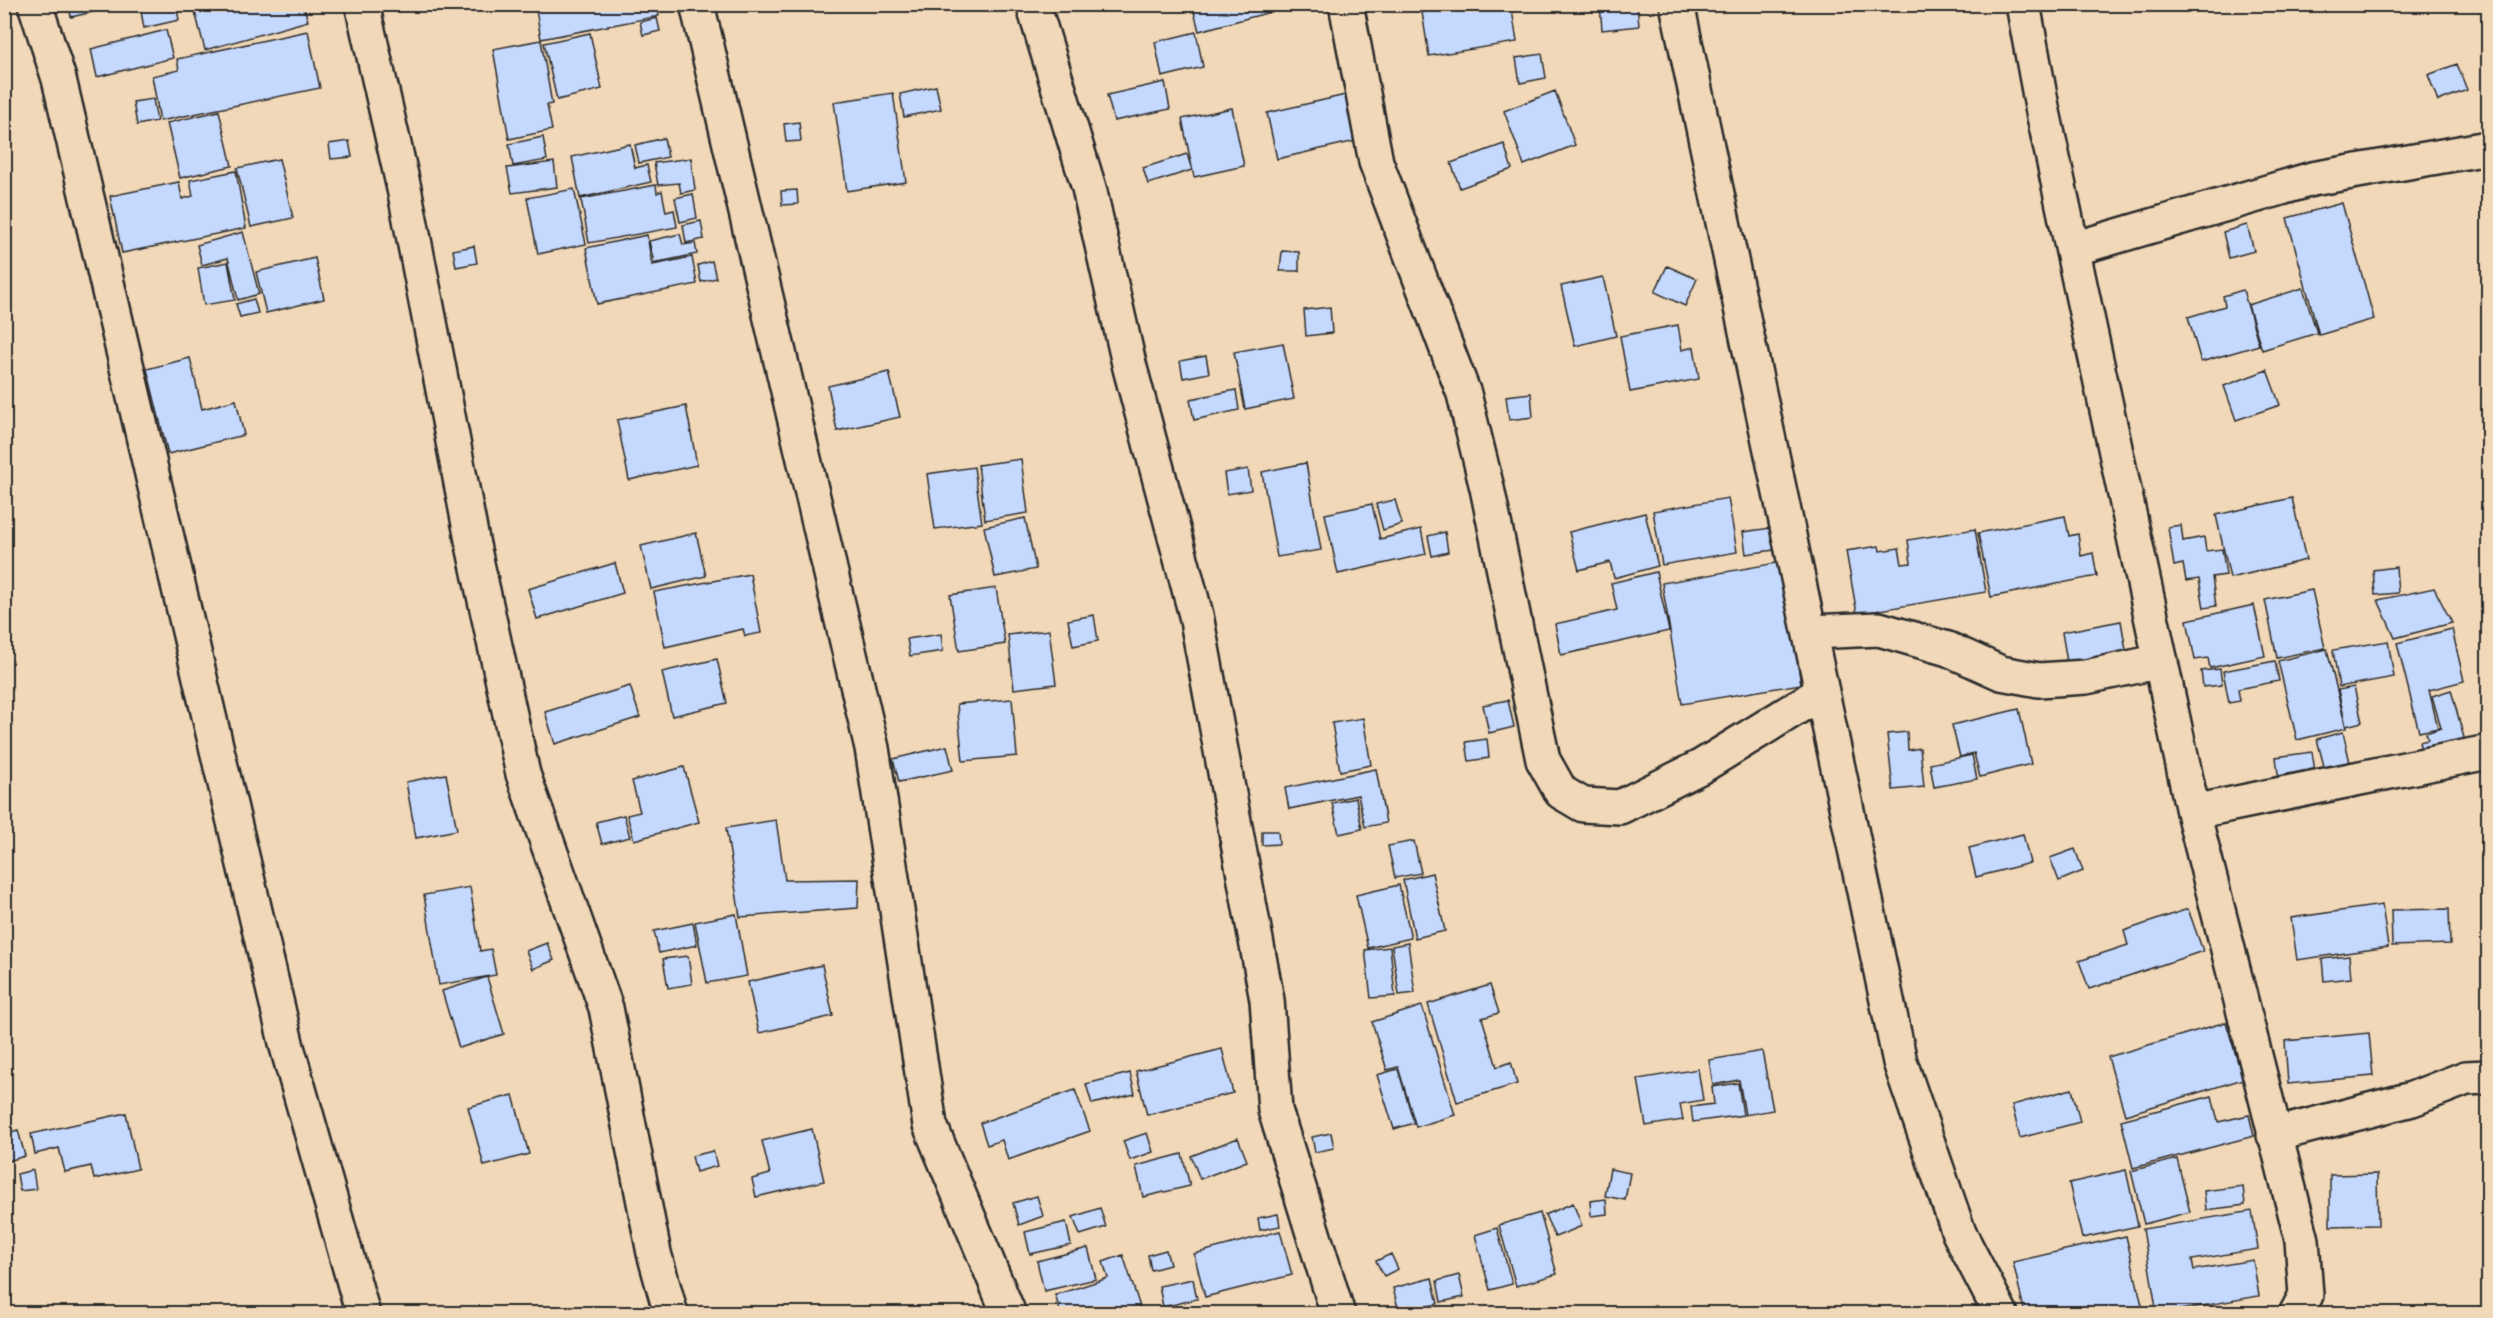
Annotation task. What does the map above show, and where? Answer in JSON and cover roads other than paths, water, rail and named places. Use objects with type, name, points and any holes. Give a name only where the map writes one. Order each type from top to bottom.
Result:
[{"type":"street","points":[[35,4],[58,79],[287,1047],[363,1314]]},
{"type":"street","points":[[362,4],[405,193],[473,545],[523,774],[606,1008],[654,1253],[671,1314]]},
{"type":"street","points":[[697,4],[872,748],[930,1125],[1009,1314]]},
{"type":"street","points":[[1033,4],[1089,188],[1130,368],[1196,615],[1268,1000],[1275,1110],[1338,1314]]},
{"type":"street","points":[[1346,4],[1376,162],[1464,394],[1487,488],[1543,760],[1561,792],[1583,805],[1620,807],[1702,766],[1822,692]]},
{"type":"street","points":[[1677,4],[1900,1062],[1959,1233],[2001,1314]]},
{"type":"street","points":[[2023,4],[2042,107],[2193,812],[2302,1240],[2306,1295],[2296,1314]]},
{"type":"street","points":[[2073,249],[2312,179],[2488,148]]},
{"type":"street","points":[[1811,632],[1879,629],[1948,649],[2001,673],[2039,681],[2086,677],[2161,661]]},
{"type":"street","points":[[2193,812],[2488,752]]},
{"type":"street","points":[[2274,1135],[2412,1099],[2466,1078],[2488,1077]]}]
